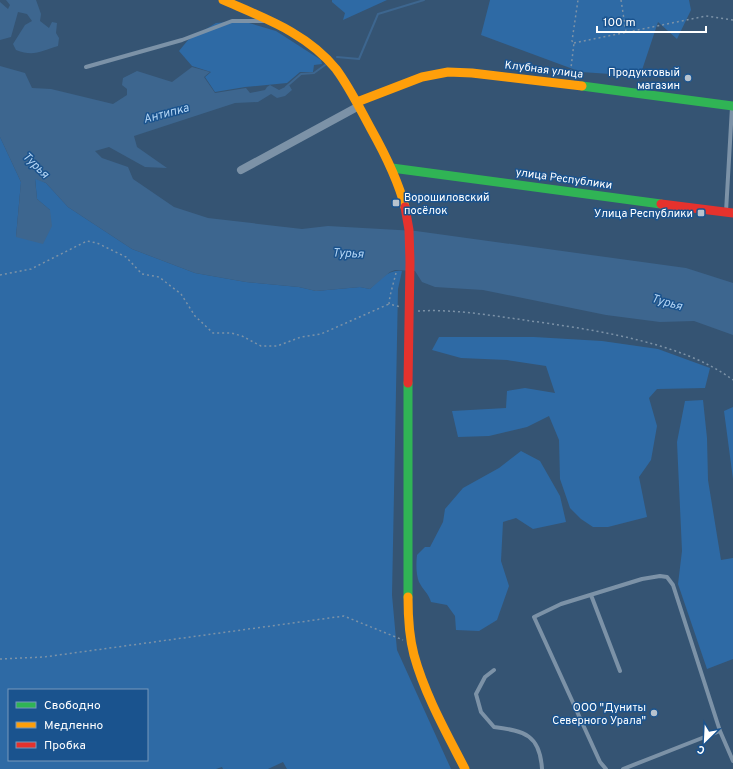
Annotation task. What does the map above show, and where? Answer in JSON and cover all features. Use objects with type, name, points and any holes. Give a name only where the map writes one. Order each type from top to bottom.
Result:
[{"type":"main road","points":[[223,0],[270,21],[302,38],[318,49],[332,66],[358,104],[392,168],[404,202],[408,229],[409,272],[408,586],[413,644],[422,677],[465,769]]},
{"type":"main road","name":"Клубная улица","points":[[358,104],[422,77],[448,72],[472,73],[569,84],[733,106]]},
{"type":"main road","name":"улица Республики","points":[[392,168],[729,212]]},
{"type":"street","points":[[241,170],[358,104]]},
{"type":"lane","points":[[86,67],[182,40],[232,21],[270,21]]},
{"type":"lane","points":[[729,212],[733,106]]},
{"type":"lane","points":[[606,769],[600,762],[534,617],[561,604],[642,579],[660,576],[667,577],[673,585],[720,731],[733,761]]},
{"type":"lane","points":[[591,595],[620,671]]},
{"type":"lane","points":[[494,670],[485,677],[476,694],[481,712],[494,727],[512,729],[530,736],[541,751],[542,769]]},
{"type":"lane","points":[[623,769],[720,731]]},
{"type":"path","points":[[569,84],[574,43],[572,41],[574,36],[578,0]]},
{"type":"path","points":[[621,0],[626,32]]},
{"type":"path","points":[[574,43],[706,16],[733,20]]},
{"type":"path","points":[[0,274],[31,270],[86,241],[97,242],[126,257],[142,274],[159,277],[181,294],[195,316],[213,333],[231,333],[242,336],[261,346],[278,346],[301,337],[321,334],[390,304],[409,311],[431,310],[497,316],[641,340],[676,351],[722,372],[733,380]]},
{"type":"path","points":[[390,304],[390,296],[396,273]]},
{"type":"path","points":[[0,660],[44,657],[344,616],[413,644]]},
{"type":"shaded area","points":[[332,0],[387,0],[343,20],[345,13],[332,2]]},
{"type":"shaded area","points":[[490,0],[689,0],[691,10],[677,39],[658,22],[640,76],[581,72],[481,35]]},
{"type":"shaded area","points":[[242,21],[276,31],[321,60],[322,64],[314,65],[313,72],[300,72],[287,83],[245,87],[215,92],[205,77],[211,72],[192,66],[179,51],[188,40],[216,23]]},
{"type":"shaded area","points":[[0,137],[21,182],[16,237],[50,210],[37,199],[35,178],[46,183],[68,207],[132,249],[195,273],[246,282],[299,287],[316,291],[360,287],[370,289],[380,279],[388,274],[402,271],[398,289],[392,595],[397,650],[451,769],[287,769],[283,762],[268,769],[223,769],[222,767],[216,769],[0,769]]},
{"type":"shaded area","points":[[439,337],[534,337],[602,341],[658,349],[710,368],[705,388],[657,389],[649,398],[657,426],[651,460],[639,477],[647,517],[608,527],[593,527],[581,519],[570,508],[560,479],[559,440],[549,416],[527,427],[489,436],[458,437],[452,411],[506,408],[507,391],[525,388],[555,393],[546,366],[507,360],[461,358],[432,350]]},
{"type":"shaded area","points":[[703,400],[707,438],[708,480],[721,560],[733,558],[733,659],[707,669],[678,584],[682,551],[677,442],[685,401]]},
{"type":"shaded area","points":[[733,407],[733,479],[724,411]]},
{"type":"shaded area","points":[[521,451],[540,461],[560,496],[566,522],[533,529],[516,518],[503,522],[501,561],[509,586],[497,620],[479,631],[456,630],[455,616],[447,605],[431,602],[419,582],[416,569],[417,555],[425,547],[430,547],[443,522],[445,509],[463,488],[499,468]]},
{"type":"water","points":[[6,0],[36,0],[41,14],[40,21],[49,28],[52,22],[57,23],[56,33],[59,38],[58,46],[33,53],[16,50],[13,44],[25,25],[32,21],[27,14],[18,12],[11,37],[0,40],[0,2],[8,9],[10,5]]},
{"type":"water","name":"Турья","points":[[0,66],[25,73],[32,88],[51,89],[113,104],[127,95],[127,89],[122,85],[123,78],[137,71],[172,82],[192,67],[210,72],[204,77],[215,93],[246,88],[250,93],[265,90],[270,85],[279,90],[289,85],[292,90],[285,96],[277,98],[271,94],[258,102],[235,103],[134,136],[137,147],[167,168],[145,167],[109,147],[95,151],[102,158],[128,167],[133,179],[174,207],[208,218],[302,229],[328,226],[416,231],[686,268],[733,283],[733,335],[694,321],[660,322],[606,315],[483,290],[435,287],[422,282],[415,271],[395,270],[390,272],[370,289],[360,287],[316,291],[299,287],[246,282],[195,273],[132,249],[68,207],[46,183],[35,179],[37,199],[50,210],[52,226],[43,244],[16,237],[21,182],[0,137]]},
{"type":"waterway","name":"Антипка","points":[[337,57],[359,59],[378,14],[424,0]]},
{"type":"waterway","name":"Антипка","points":[[286,87],[301,74],[314,73],[325,65]]},
{"type":"traffic: fast","points":[[582,86],[733,106]]},
{"type":"traffic: fast","points":[[392,168],[661,204]]},
{"type":"traffic: fast","points":[[408,383],[408,597]]},
{"type":"traffic: slow","points":[[223,0],[269,20],[298,36],[324,56],[336,69],[355,99],[386,158],[399,187],[405,207]]},
{"type":"traffic: slow","points":[[357,102],[422,77],[448,72],[472,73],[582,86]]},
{"type":"traffic: slow","points":[[408,597],[411,641],[414,655],[436,713],[465,769]]},
{"type":"traffic: jam","points":[[661,204],[733,213]]},
{"type":"traffic: jam","points":[[405,207],[409,230],[410,262],[408,383]]},
{"type":"place","name":"Продуктовый магазин","points":[[688,78]]},
{"type":"place","name":"Ворошиловский посёлок","points":[[396,203]]},
{"type":"place","name":"Улица Республики","points":[[701,213]]},
{"type":"place","name":"ООО \"Дуниты Северного Урала\"","points":[[654,713]]}]
